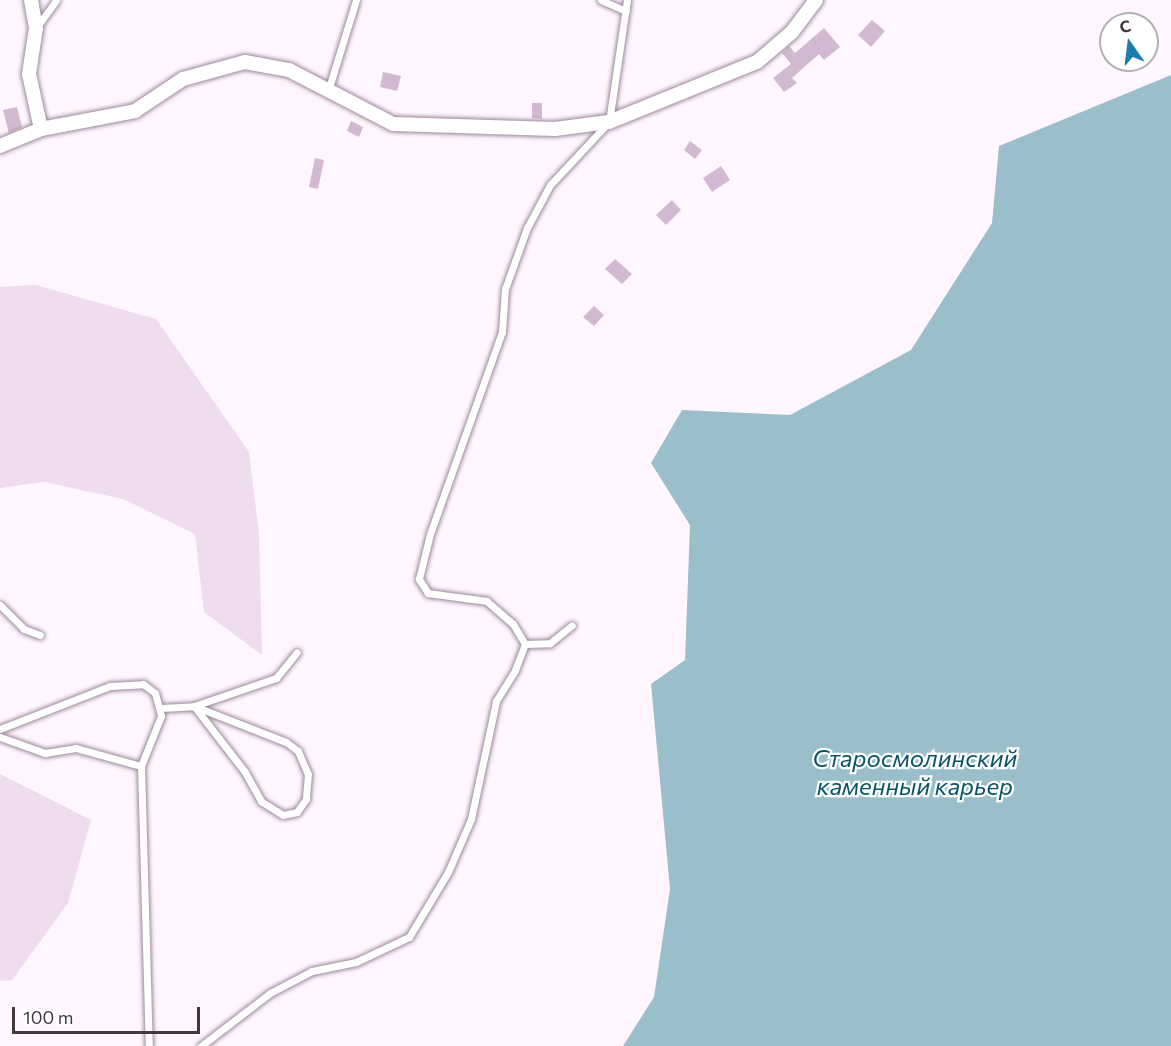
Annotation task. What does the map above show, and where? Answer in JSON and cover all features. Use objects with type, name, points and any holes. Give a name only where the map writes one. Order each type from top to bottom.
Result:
[{"type":"street","points":[[31,0],[36,28],[29,74],[41,129]]},
{"type":"street","points":[[0,146],[41,129],[135,111],[183,79],[245,62],[289,70],[393,124],[555,129],[609,122],[757,62],[792,32],[816,0]]},
{"type":"lane","points":[[36,28],[56,0]]},
{"type":"lane","points":[[328,91],[356,0]]},
{"type":"lane","points":[[601,0],[626,11]]},
{"type":"lane","points":[[525,644],[513,624],[487,601],[428,592],[419,579],[430,534],[502,332],[505,289],[526,228],[550,185],[609,122],[627,0]]},
{"type":"lane","points":[[0,605],[24,629],[40,635]]},
{"type":"lane","points":[[525,644],[550,643],[572,626]]},
{"type":"lane","points":[[201,1046],[270,993],[312,971],[356,962],[395,947],[420,924],[471,819],[496,701],[515,670],[525,644]]},
{"type":"lane","points":[[161,708],[194,706],[276,678],[297,652]]},
{"type":"lane","points":[[0,729],[94,690],[127,683],[150,687],[161,708],[141,766],[149,1046]]},
{"type":"lane","points":[[194,706],[266,733],[298,751],[308,774],[306,799],[297,812],[283,815],[261,801],[245,772],[194,706]]},
{"type":"lane","points":[[0,737],[45,753],[76,748],[141,766]]},
{"type":"shaded area","points":[[36,285],[156,319],[249,452],[259,534],[262,655],[204,612],[195,534],[123,499],[44,482],[0,488],[0,287]]},
{"type":"shaded area","points":[[0,774],[91,820],[68,903],[12,980],[0,981]]},
{"type":"water","name":"Старосмолинский каменный карьер","points":[[1171,75],[1171,1046],[623,1046],[654,997],[670,889],[651,684],[685,660],[690,525],[651,463],[682,410],[790,415],[911,350],[992,223],[999,146]]},
{"type":"building","points":[[872,20],[885,31],[871,47],[858,35]]},
{"type":"building","points":[[824,28],[840,47],[824,60],[819,54],[792,78],[797,83],[784,92],[773,78],[791,64],[782,53],[789,46],[795,53]]},
{"type":"building","points":[[383,72],[401,76],[397,91],[380,87]]},
{"type":"building","points":[[532,103],[542,103],[542,119],[532,118]]},
{"type":"building","points":[[17,107],[22,127],[9,133],[3,110]]},
{"type":"building","points":[[351,121],[363,127],[359,137],[347,131]]},
{"type":"building","points":[[690,141],[702,150],[695,159],[684,150]]},
{"type":"building","points":[[315,158],[324,160],[318,189],[309,187]]},
{"type":"building","points":[[721,166],[730,180],[712,192],[703,178]]},
{"type":"building","points":[[672,200],[681,210],[666,225],[656,215]]},
{"type":"building","points":[[615,259],[632,274],[622,284],[605,269]]},
{"type":"building","points":[[594,306],[604,315],[594,326],[583,317]]}]
